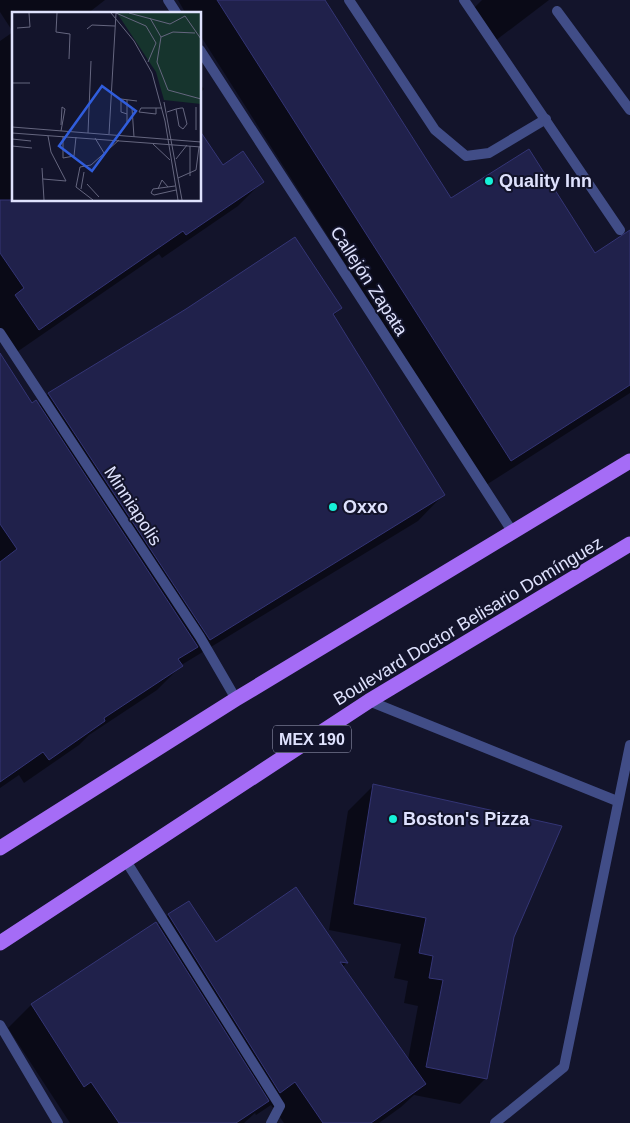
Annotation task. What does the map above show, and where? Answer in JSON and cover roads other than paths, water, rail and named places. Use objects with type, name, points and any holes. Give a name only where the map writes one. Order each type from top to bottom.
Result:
[{"type":"main road","points":[[0,848],[236,699],[630,461]]},
{"type":"main road","name":"Boulevard Doctor Belisario Domínguez","points":[[0,943],[369,701],[630,544]]},
{"type":"street","points":[[168,0],[176,12]]},
{"type":"street","points":[[349,0],[435,130],[466,156],[489,153],[546,119]]},
{"type":"street","points":[[464,0],[620,230]]},
{"type":"street","points":[[557,11],[630,110]]},
{"type":"street","name":"Callejón Zapata","points":[[201,52],[512,531]]},
{"type":"street","name":"Minniapolis","points":[[0,334],[200,637],[236,699]]},
{"type":"street","points":[[369,701],[617,801]]},
{"type":"street","points":[[495,1123],[564,1067],[630,745]]},
{"type":"street","points":[[126,861],[280,1106],[272,1123]]},
{"type":"street","points":[[0,1024],[58,1123]]},
{"type":"place","name":"Quality Inn","points":[[489,181]]},
{"type":"place","name":"Oxxo","points":[[333,507]]},
{"type":"place","name":"Boston's Pizza","points":[[393,819]]}]
